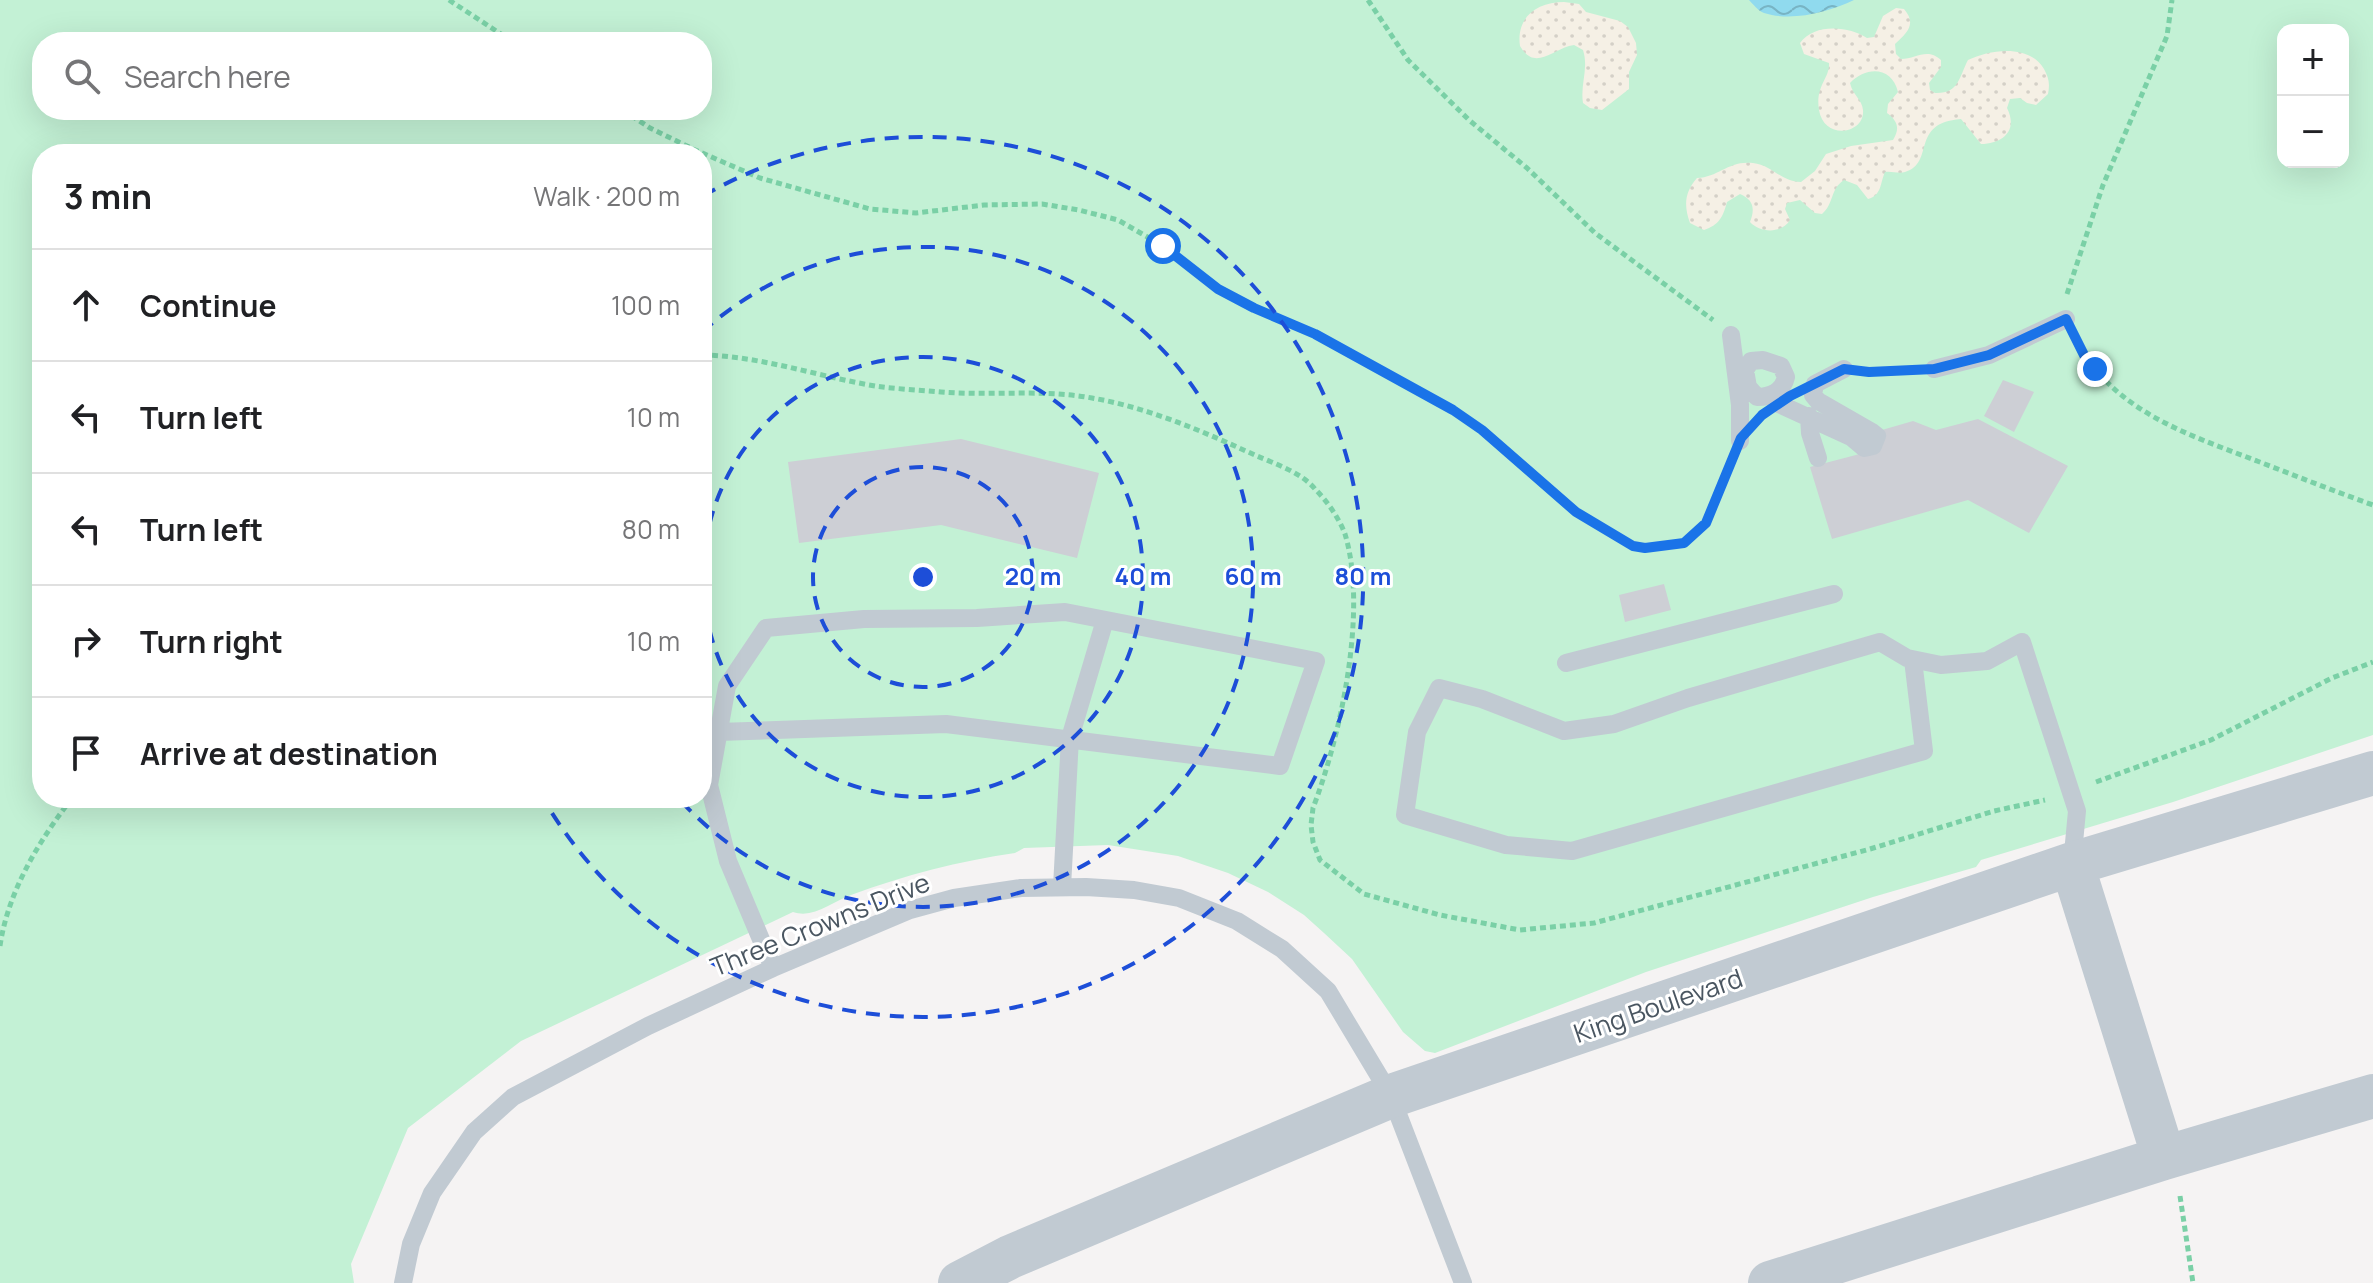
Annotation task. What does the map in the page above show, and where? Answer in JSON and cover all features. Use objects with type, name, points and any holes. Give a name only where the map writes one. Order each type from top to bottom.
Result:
[{"type":"street","name":"King Boulevard","points":[[960,1283],[1010,1257],[1391,1096],[2072,864],[2373,773]]},
{"type":"street","points":[[2072,864],[2164,1158]]},
{"type":"street","points":[[1770,1283],[2164,1158],[2373,1096]]},
{"type":"lane","points":[[1934,369],[1989,355],[2066,319]]},
{"type":"lane","points":[[1731,335],[1740,405],[1740,441]]},
{"type":"lane","points":[[1779,404],[1851,437],[1864,448],[1873,446],[1877,436],[1813,395],[1815,384],[1844,369]]},
{"type":"lane","points":[[1809,416],[1810,433],[1818,458]]},
{"type":"lane","points":[[1566,663],[1834,594]]},
{"type":"lane","points":[[712,767],[718,732],[727,686],[766,628],[864,619],[977,618],[1065,612],[1316,661],[1280,766],[946,724],[718,732]]},
{"type":"lane","points":[[1062,887],[1070,738],[1105,620]]},
{"type":"lane","points":[[1913,660],[1924,751],[1572,851],[1506,845],[1405,815],[1417,732],[1439,688],[1482,699],[1564,731],[1614,724],[1688,698],[1880,642],[1913,660],[1941,665],[1987,661],[2022,642],[2077,811],[2072,864]]},
{"type":"lane","points":[[712,797],[728,861],[773,968]]},
{"type":"lane","name":"Three Crowns Drive","points":[[403,1283],[411,1244],[432,1193],[474,1132],[513,1097],[595,1052],[773,968],[910,910],[954,898],[1021,888],[1062,887],[1134,890],[1179,898],[1237,921],[1282,949],[1328,991],[1391,1096],[1463,1283]]},
{"type":"path","points":[[449,0],[498,32]]},
{"type":"path","points":[[1368,0],[1408,60],[1469,120],[1527,168],[1595,233],[1645,267],[1731,335]]},
{"type":"path","points":[[2172,0],[2167,36],[2103,185],[2063,307],[2066,319],[2085,357],[2095,369],[2124,396],[2161,423],[2373,505]]},
{"type":"path","points":[[638,120],[683,144]]},
{"type":"path","points":[[712,157],[760,178],[859,206],[916,213],[984,205],[1042,204],[1118,220],[1163,246],[1218,289],[1315,334],[1461,415],[1567,506],[1633,546],[1671,546],[1684,543],[1696,534],[1706,523],[1740,441]]},
{"type":"path","points":[[1844,369],[1869,372],[1934,369]]},
{"type":"path","points":[[0,946],[11,903],[24,873],[65,808]]},
{"type":"path","points":[[2164,1158],[2181,1199],[2193,1283]]},
{"type":"green space","points":[[0,0],[2373,0],[2373,735],[2173,802],[1981,860],[1976,867],[1873,897],[1646,972],[1435,1053],[1425,1051],[1403,1032],[1352,959],[1304,915],[1268,892],[1228,873],[1178,856],[1108,845],[1024,848],[1015,853],[953,865],[892,881],[815,912],[793,912],[521,1041],[408,1128],[351,1264],[354,1283],[0,1283]]},
{"type":"sand","points":[[1564,2],[1579,4],[1586,12],[1620,21],[1628,27],[1636,43],[1637,55],[1629,72],[1629,89],[1602,110],[1583,103],[1583,50],[1574,45],[1537,58],[1525,53],[1520,46],[1521,27],[1530,13],[1545,5]]},
{"type":"sand","points":[[1896,8],[1904,9],[1910,24],[1895,44],[1896,54],[1901,59],[1931,54],[1941,60],[1941,67],[1929,83],[1930,90],[1935,93],[1943,93],[1954,87],[1968,60],[1987,53],[2009,51],[2019,52],[2037,61],[2048,78],[2048,94],[2036,105],[2020,98],[2010,99],[2007,108],[2010,129],[2002,138],[1989,143],[1981,144],[1961,119],[1945,122],[1929,135],[1920,160],[1914,167],[1903,173],[1885,172],[1878,192],[1868,199],[1857,185],[1844,180],[1822,214],[1815,213],[1800,200],[1787,203],[1785,209],[1790,220],[1782,228],[1771,230],[1759,228],[1750,222],[1752,205],[1740,194],[1727,202],[1722,216],[1713,226],[1704,230],[1690,223],[1686,200],[1697,178],[1737,164],[1753,163],[1801,182],[1815,171],[1826,154],[1851,146],[1893,140],[1897,125],[1887,113],[1888,104],[1898,92],[1890,77],[1878,71],[1856,77],[1850,83],[1862,106],[1862,118],[1851,129],[1836,130],[1822,120],[1818,102],[1829,63],[1804,54],[1800,43],[1814,32],[1832,28],[1867,38],[1874,37],[1883,16]]},
{"type":"water","points":[[1749,0],[1854,0],[1822,12],[1775,16],[1762,12]]},
{"type":"building","points":[[2003,380],[2034,392],[2014,432],[1984,416]]},
{"type":"building","points":[[1978,419],[2068,466],[2029,533],[1968,500],[1832,539],[1810,467],[1875,450],[1882,430],[1913,421],[1936,430]]},
{"type":"building","points":[[961,439],[1099,473],[1077,558],[941,525],[799,543],[788,462]]},
{"type":"building","points":[[1664,584],[1671,610],[1625,622],[1619,595]]},
{"type":"route","points":[[1163,246],[1218,289],[1315,334],[1453,410],[1482,430],[1576,512],[1621,540],[1645,548],[1684,543],[1696,534],[1706,523],[1724,475],[1747,429],[1790,396],[1844,369],[1869,372],[1934,369],[1989,355],[2066,319],[2085,357],[2095,369]]}]
